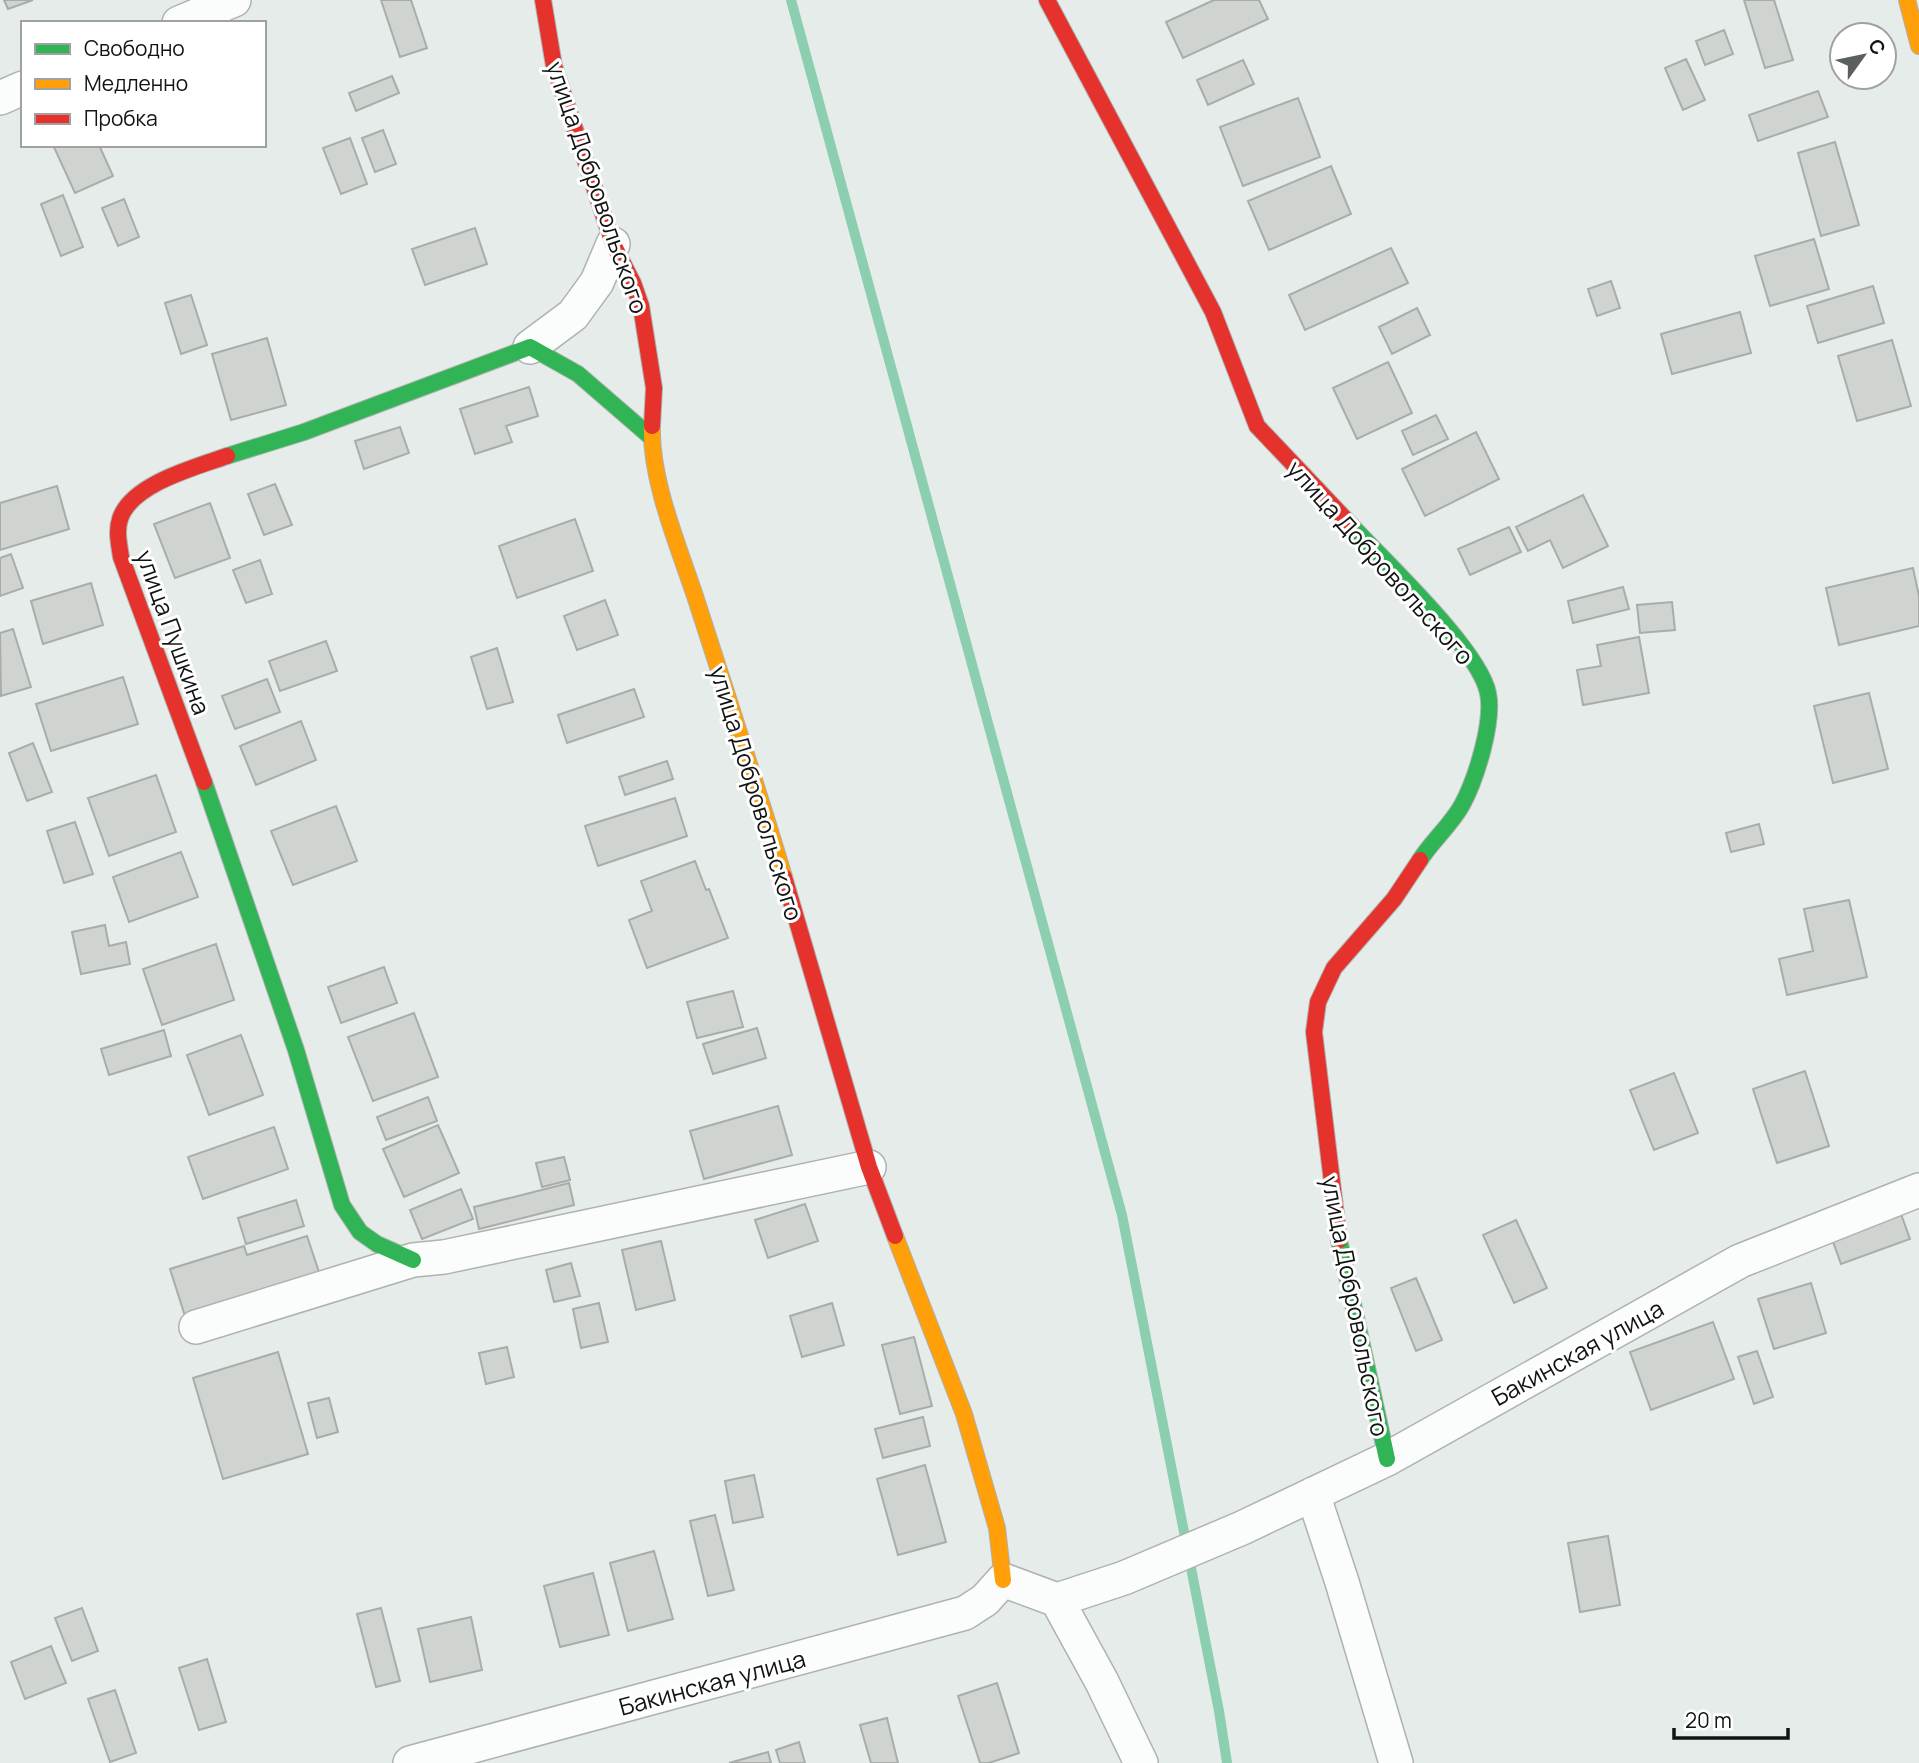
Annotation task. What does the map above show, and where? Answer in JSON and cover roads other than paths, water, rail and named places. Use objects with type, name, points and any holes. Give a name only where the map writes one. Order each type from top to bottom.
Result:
[{"type":"street","points":[[184,21],[234,0]]},
{"type":"street","name":"улица Добровольского","points":[[543,0],[554,66],[612,244],[633,283],[645,325],[654,388],[652,438],[663,498],[763,805],[869,1167],[964,1414],[997,1528],[1003,1580]]},
{"type":"street","name":"улица Добровольского","points":[[1047,0],[1213,312],[1257,426],[1456,637],[1480,672],[1488,692],[1489,712],[1479,764],[1461,807],[1425,852],[1394,899],[1334,968],[1318,1002],[1314,1032],[1336,1228],[1387,1459]]},
{"type":"street","points":[[1907,0],[1919,46]]},
{"type":"street","points":[[0,98],[21,89]]},
{"type":"street","points":[[612,244],[597,282],[573,315],[530,347],[578,374],[652,438]]},
{"type":"street","name":"улица Пушкина","points":[[413,1260],[377,1244],[360,1232],[342,1206],[296,1050],[187,733],[121,556],[117,526],[128,503],[149,488],[180,473],[303,432],[530,347]]},
{"type":"street","points":[[196,1327],[413,1260],[444,1257],[869,1167]]},
{"type":"street","name":"Бакинская улица","points":[[1057,1600],[1124,1578],[1242,1528],[1387,1459],[1740,1261],[1919,1189]]},
{"type":"street","points":[[1313,1494],[1396,1763]]},
{"type":"street","points":[[1003,1580],[1057,1600],[1102,1682],[1141,1763]]},
{"type":"street","name":"Бакинская улица","points":[[410,1763],[965,1613],[985,1600],[1003,1580]]},
{"type":"waterway","points":[[791,0],[1122,1215],[1227,1763]]}]
